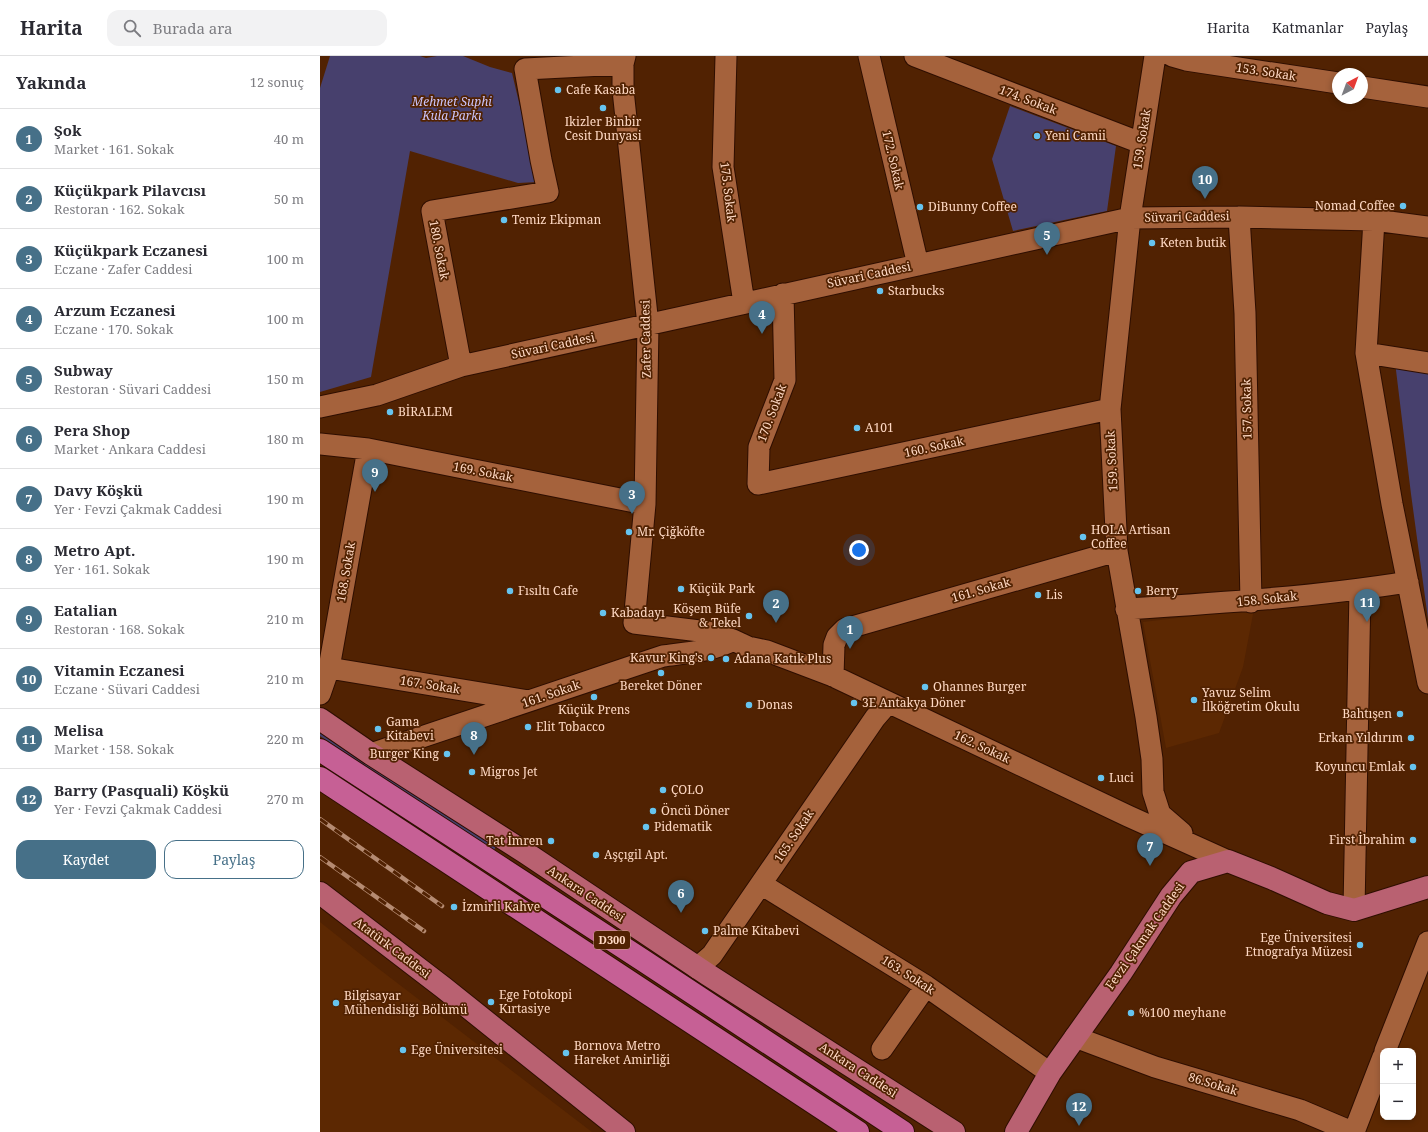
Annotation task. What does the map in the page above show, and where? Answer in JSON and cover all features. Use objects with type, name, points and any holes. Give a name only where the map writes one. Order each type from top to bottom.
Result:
[{"type":"highway","name":"Ankara Caddesi","points":[[320,750],[903,1132]]},
{"type":"highway","name":"D300","points":[[320,778],[858,1132]]},
{"type":"main road","name":"Ankara Caddesi","points":[[320,719],[371,754],[526,853],[697,968],[954,1132]]},
{"type":"main road","points":[[1228,861],[1327,903],[1354,910],[1428,887]]},
{"type":"main road","name":"Fevzi Çakmak Caddesi","points":[[1016,1132],[1050,1073],[1121,973],[1171,896],[1191,872],[1228,861]]},
{"type":"main road","name":"Atatürk Caddesi","points":[[320,893],[444,988],[624,1132]]},
{"type":"street","name":"175. Sokak","points":[[726,56],[723,167],[744,303]]},
{"type":"street","name":"172. Sokak","points":[[869,56],[918,265]]},
{"type":"street","name":"174. Sokak","points":[[915,56],[1141,143]]},
{"type":"street","name":"159. Sokak","points":[[1155,56],[1130,218],[1110,409],[1117,551],[1152,758],[1153,792],[1160,814],[1199,848]]},
{"type":"street","name":"153. Sokak","points":[[1172,56],[1186,60],[1332,82]]},
{"type":"street","name":"180. Sokak","points":[[461,366],[432,211],[548,192],[525,69],[624,60]]},
{"type":"street","name":"Zafer Caddesi","points":[[624,60],[623,90],[648,325],[645,504],[634,623]]},
{"type":"street","points":[[1368,88],[1428,97]]},
{"type":"street","name":"Süvari Caddesi","points":[[320,407],[377,395],[461,366],[1130,218],[1239,217],[1374,220],[1428,227]]},
{"type":"street","name":"157. Sokak","points":[[1239,217],[1245,313],[1251,602]]},
{"type":"street","points":[[1374,220],[1366,353],[1428,683]]},
{"type":"street","name":"170. Sokak","points":[[758,484],[759,447],[785,380],[783,294]]},
{"type":"street","points":[[1366,353],[1428,363]]},
{"type":"street","name":"160. Sokak","points":[[758,484],[1110,409]]},
{"type":"street","name":"169. Sokak","points":[[320,444],[368,449],[645,504]]},
{"type":"street","name":"168. Sokak","points":[[320,694],[329,668],[368,449]]},
{"type":"street","name":"161. Sokak","points":[[833,676],[834,645],[837,637],[845,629],[1117,551]]},
{"type":"street","name":"158. Sokak","points":[[1126,609],[1251,602],[1360,590],[1408,582]]},
{"type":"street","points":[[1354,910],[1360,590]]},
{"type":"street","name":"162. Sokak","points":[[634,623],[708,632],[733,640],[748,647],[767,651],[833,676],[1228,861]]},
{"type":"street","name":"161. Sokak","points":[[371,754],[663,656],[702,650],[726,644],[733,640]]},
{"type":"street","name":"167. Sokak","points":[[329,668],[531,701]]},
{"type":"street","name":"165. Sokak","points":[[697,968],[712,955],[875,718],[888,703]]},
{"type":"street","name":"163. Sokak","points":[[762,884],[926,986],[1050,1073]]},
{"type":"street","points":[[1386,1048],[1428,942]]},
{"type":"street","points":[[882,1048],[926,986]]},
{"type":"street","name":"86.Sokak","points":[[1075,1037],[1155,1067],[1300,1110],[1353,1132],[1380,1064]]},
{"type":"shaded area","name":"Yavuz Selim İlköğretim Okulu","points":[[1254,609],[1243,667],[1219,733],[1166,748],[1143,622]]},
{"type":"shaded area","name":"Ege Üniversitesi","points":[[320,922],[379,969],[592,1132],[320,1132]]},
{"type":"shaded area","points":[[1428,954],[1428,1132],[1354,1132],[1380,1069],[1380,1120],[1416,1120],[1416,1048],[1389,1048]]},
{"type":"green space","name":"Mehmet Suphi Kula Parkı","points":[[330,56],[420,56],[426,58],[437,56],[463,56],[490,67],[512,73],[538,182],[518,183],[410,151],[371,377],[320,392],[320,88]]},
{"type":"green space","points":[[1010,106],[1116,146],[1107,211],[1013,231],[992,159]]},
{"type":"green space","points":[[1395,362],[1428,367],[1428,619],[1411,494]]},
{"type":"green space","points":[[320,727],[497,845],[493,852],[320,736]]},
{"type":"railway","points":[[320,819],[442,906]]},
{"type":"railway","points":[[320,857],[424,931]]},
{"type":"place","name":"Cafe Kasaba","points":[[558,90]]},
{"type":"place","name":"Ikizler Binbir Cesit Dunyasi","points":[[603,108]]},
{"type":"place","name":"Yeni Camii","points":[[1037,136]]},
{"type":"place","name":"Vitamin Eczanesi","points":[[1205,199]]},
{"type":"place","name":"Nomad Coffee","points":[[1403,206]]},
{"type":"place","name":"DiBunny Coffee","points":[[920,207]]},
{"type":"place","name":"Temiz Ekipman","points":[[504,220]]},
{"type":"place","name":"Keten butik","points":[[1152,243]]},
{"type":"place","name":"Subway","points":[[1047,255]]},
{"type":"place","name":"Starbucks","points":[[880,291]]},
{"type":"place","name":"Arzum Eczanesi","points":[[762,334]]},
{"type":"place","name":"BİRALEM","points":[[390,412]]},
{"type":"place","name":"A101","points":[[857,428]]},
{"type":"place","name":"Eatalian","points":[[375,492]]},
{"type":"place","name":"Küçükpark Eczanesi","points":[[632,514]]},
{"type":"place","name":"Mr. Çiğköfte","points":[[629,532]]},
{"type":"place","name":"HOLA Artisan Coffee","points":[[1083,537]]},
{"type":"place","name":"Küçük Park","points":[[681,589]]},
{"type":"place","name":"Fısıltı Cafe","points":[[510,591]]},
{"type":"place","name":"Berry","points":[[1138,591]]},
{"type":"place","name":"Lis","points":[[1038,595]]},
{"type":"place","name":"Kabadayı","points":[[603,613]]},
{"type":"place","name":"Köşem Büfe & Tekel","points":[[749,616]]},
{"type":"place","name":"Melisa","points":[[1367,622]]},
{"type":"place","name":"Küçükpark Pilavcısı","points":[[776,623]]},
{"type":"place","name":"Şok","points":[[850,649]]},
{"type":"place","name":"Kavur King's","points":[[711,658]]},
{"type":"place","name":"Adana Katık Plus","points":[[726,659]]},
{"type":"place","name":"Bereket Döner","points":[[661,673]]},
{"type":"place","name":"Ohannes Burger","points":[[925,687]]},
{"type":"place","name":"Küçük Prens","points":[[594,697]]},
{"type":"place","name":"Yavuz Selim İlköğretim Okulu","points":[[1194,700]]},
{"type":"place","name":"3E Antakya Döner","points":[[854,703]]},
{"type":"place","name":"Donas","points":[[749,705]]},
{"type":"place","name":"Bahtışen","points":[[1400,714]]},
{"type":"place","name":"Elit Tobacco","points":[[528,727]]},
{"type":"place","name":"Gama Kitabevi","points":[[378,729]]},
{"type":"place","name":"Erkan Yıldırım","points":[[1411,738]]},
{"type":"place","name":"Burger King","points":[[447,754]]},
{"type":"place","name":"Metro Apt.","points":[[474,755]]},
{"type":"place","name":"Koyuncu Emlak","points":[[1413,767]]},
{"type":"place","name":"Migros Jet","points":[[472,772]]},
{"type":"place","name":"Luci","points":[[1101,778]]},
{"type":"place","name":"ÇOLO","points":[[663,790]]},
{"type":"place","name":"Öncü Döner","points":[[653,811]]},
{"type":"place","name":"Pidematik","points":[[646,827]]},
{"type":"place","name":"First İbrahim","points":[[1413,840]]},
{"type":"place","name":"Tat İmren","points":[[551,841]]},
{"type":"place","name":"Aşçıgil Apt.","points":[[596,855]]},
{"type":"place","name":"Davy Köşkü","points":[[1150,866]]},
{"type":"place","name":"İzmirli Kahve","points":[[454,907]]},
{"type":"place","name":"Pera Shop","points":[[681,913]]},
{"type":"place","name":"Palme Kitabevi","points":[[705,931]]},
{"type":"place","name":"Ege Üniversitesi Etnografya Müzesi","points":[[1360,945]]},
{"type":"place","name":"Ege Fotokopi Kırtasiye","points":[[491,1002]]},
{"type":"place","name":"Bilgisayar Mühendisliği Bölümü","points":[[336,1003]]},
{"type":"place","name":"%100 meyhane","points":[[1131,1013]]},
{"type":"place","name":"Ege Üniversitesi","points":[[403,1050]]},
{"type":"place","name":"Bornova Metro Hareket Amirliği","points":[[566,1053]]},
{"type":"place","name":"Barry (Pasquali) Köşkü","points":[[1079,1126]]}]
